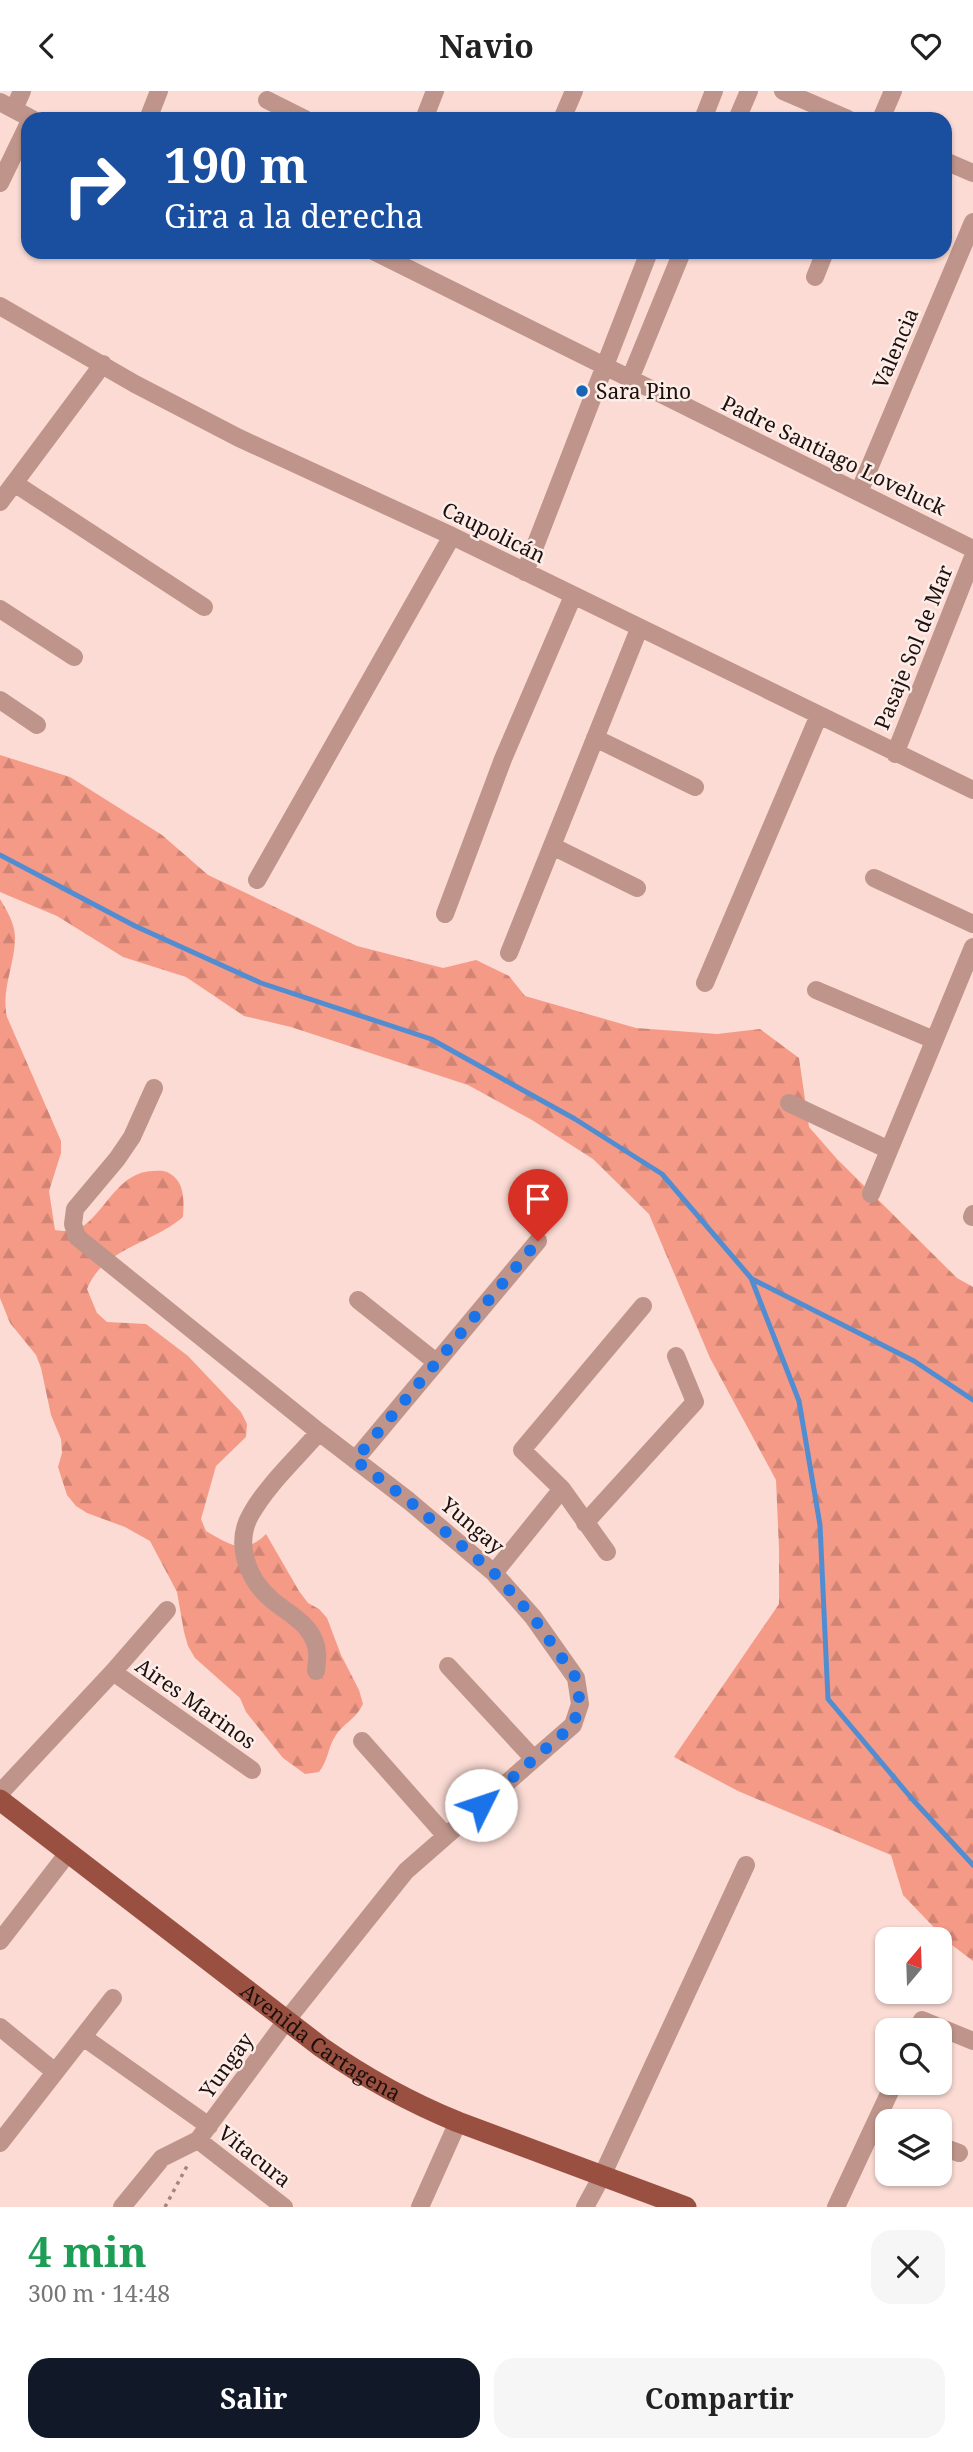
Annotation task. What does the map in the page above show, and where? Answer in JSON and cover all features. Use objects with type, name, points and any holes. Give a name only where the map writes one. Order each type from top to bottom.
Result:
[{"type":"main road","name":"Avenida Cartagena","points":[[0,1800],[320,2047],[370,2079],[421,2107],[458,2122],[686,2207]]},
{"type":"street","points":[[7,105],[22,91]]},
{"type":"street","points":[[151,112],[159,91]]},
{"type":"street","points":[[427,112],[435,91]]},
{"type":"street","points":[[565,112],[574,91]]},
{"type":"street","points":[[706,112],[714,91]]},
{"type":"street","points":[[740,112],[749,91]]},
{"type":"street","points":[[783,91],[832,112]]},
{"type":"street","points":[[884,112],[893,91]]},
{"type":"street","points":[[267,100],[291,112]]},
{"type":"street","points":[[0,183],[21,140]]},
{"type":"street","points":[[952,164],[973,173]]},
{"type":"street","name":"Valencia","points":[[859,492],[973,222]]},
{"type":"street","name":"Padre Santiago Loveluck","points":[[389,259],[973,549]]},
{"type":"street","points":[[525,572],[646,259]]},
{"type":"street","points":[[630,379],[679,259]]},
{"type":"street","points":[[815,277],[822,259]]},
{"type":"street","name":"Caupolicán","points":[[0,306],[239,437],[452,536],[973,790]]},
{"type":"street","points":[[0,502],[103,364]]},
{"type":"street","points":[[14,483],[204,607]]},
{"type":"street","points":[[257,880],[452,536]]},
{"type":"street","name":"Pasaje Sol de Mar","points":[[895,754],[973,557]]},
{"type":"street","points":[[445,914],[503,759],[573,596]]},
{"type":"street","points":[[0,609],[74,657]]},
{"type":"street","points":[[509,953],[639,629]]},
{"type":"street","points":[[0,700],[37,725]]},
{"type":"street","points":[[705,983],[819,715]]},
{"type":"street","points":[[595,738],[695,787]]},
{"type":"street","points":[[552,846],[637,888]]},
{"type":"street","points":[[874,878],[973,924]]},
{"type":"street","points":[[871,1195],[973,947]]},
{"type":"street","points":[[816,990],[934,1041]]},
{"type":"street","name":"Yungay","points":[[122,2207],[162,2158],[203,2133],[286,2021],[407,1871],[573,1725],[580,1704],[576,1678],[533,1617],[494,1573],[409,1501],[88,1247],[74,1231],[75,1209],[132,1137],[154,1088]]},
{"type":"street","points":[[789,1103],[889,1150]]},
{"type":"street","points":[[355,1460],[538,1241]]},
{"type":"street","points":[[358,1300],[436,1362]]},
{"type":"street","points":[[607,1552],[562,1489],[522,1450],[643,1306]]},
{"type":"street","points":[[585,1523],[695,1402],[676,1356]]},
{"type":"street","points":[[316,1671],[318,1652],[313,1637],[296,1616],[270,1599],[254,1580],[243,1555],[244,1535],[250,1515],[319,1432]]},
{"type":"street","points":[[494,1573],[562,1489]]},
{"type":"street","name":"Aires Marinos","points":[[0,1793],[167,1610]]},
{"type":"street","points":[[448,1665],[533,1758]]},
{"type":"street","name":"Aires Marinos","points":[[113,1672],[252,1770]]},
{"type":"street","points":[[362,1741],[446,1836]]},
{"type":"street","points":[[0,1941],[68,1853]]},
{"type":"street","points":[[584,2207],[602,2176],[746,1865]]},
{"type":"street","points":[[0,2143],[113,1998]]},
{"type":"street","points":[[0,2027],[55,2072]]},
{"type":"street","points":[[952,2032],[973,2041]]},
{"type":"street","name":"Vitacura","points":[[83,2036],[203,2133],[284,2207]]},
{"type":"street","points":[[420,2207],[458,2122]]},
{"type":"street","points":[[836,2207],[875,2136]]},
{"type":"street","points":[[952,2150],[959,2153]]},
{"type":"path","points":[[165,2207],[203,2133]]},
{"type":"green space","points":[[0,755],[70,777],[162,835],[208,875],[357,946],[443,968],[476,960],[509,976],[525,996],[636,1028],[717,1034],[760,1029],[799,1058],[809,1127],[837,1159],[957,1278],[973,1287],[973,1961],[952,1945],[952,1927],[934,1927],[903,1895],[891,1855],[738,1791],[674,1757],[779,1604],[776,1480],[710,1358],[649,1214],[593,1159],[532,1120],[468,1085],[291,1027],[244,1016],[186,977],[123,957],[57,916],[0,892]]},
{"type":"green space","points":[[0,899],[15,934],[6,997],[7,1017],[61,1141],[61,1153],[49,1191],[55,1230],[79,1229],[94,1217],[123,1183],[142,1173],[167,1172],[181,1186],[183,1217],[104,1264],[87,1289],[97,1313],[107,1322],[146,1324],[188,1356],[241,1412],[247,1424],[246,1437],[216,1466],[201,1519],[206,1531],[236,1546],[251,1545],[266,1534],[299,1591],[308,1603],[319,1609],[327,1618],[363,1704],[336,1735],[319,1772],[305,1774],[283,1758],[246,1712],[240,1698],[195,1658],[184,1632],[177,1592],[150,1541],[125,1527],[87,1513],[76,1506],[67,1495],[58,1467],[62,1453],[61,1439],[51,1415],[41,1368],[36,1355],[10,1323],[0,1298]]},
{"type":"waterway","points":[[0,855],[135,926],[261,983],[431,1039],[575,1119],[662,1174],[751,1278],[799,1401],[820,1525],[828,1699],[913,1800],[973,1865]]},
{"type":"waterway","points":[[752,1279],[914,1361],[973,1400]]},
{"type":"place","name":"Sara Pino","points":[[582,391]]},
{"type":"route","points":[[481,1805],[573,1725],[580,1704],[579,1686],[533,1617],[494,1573],[409,1501],[355,1460],[538,1241]]}]
